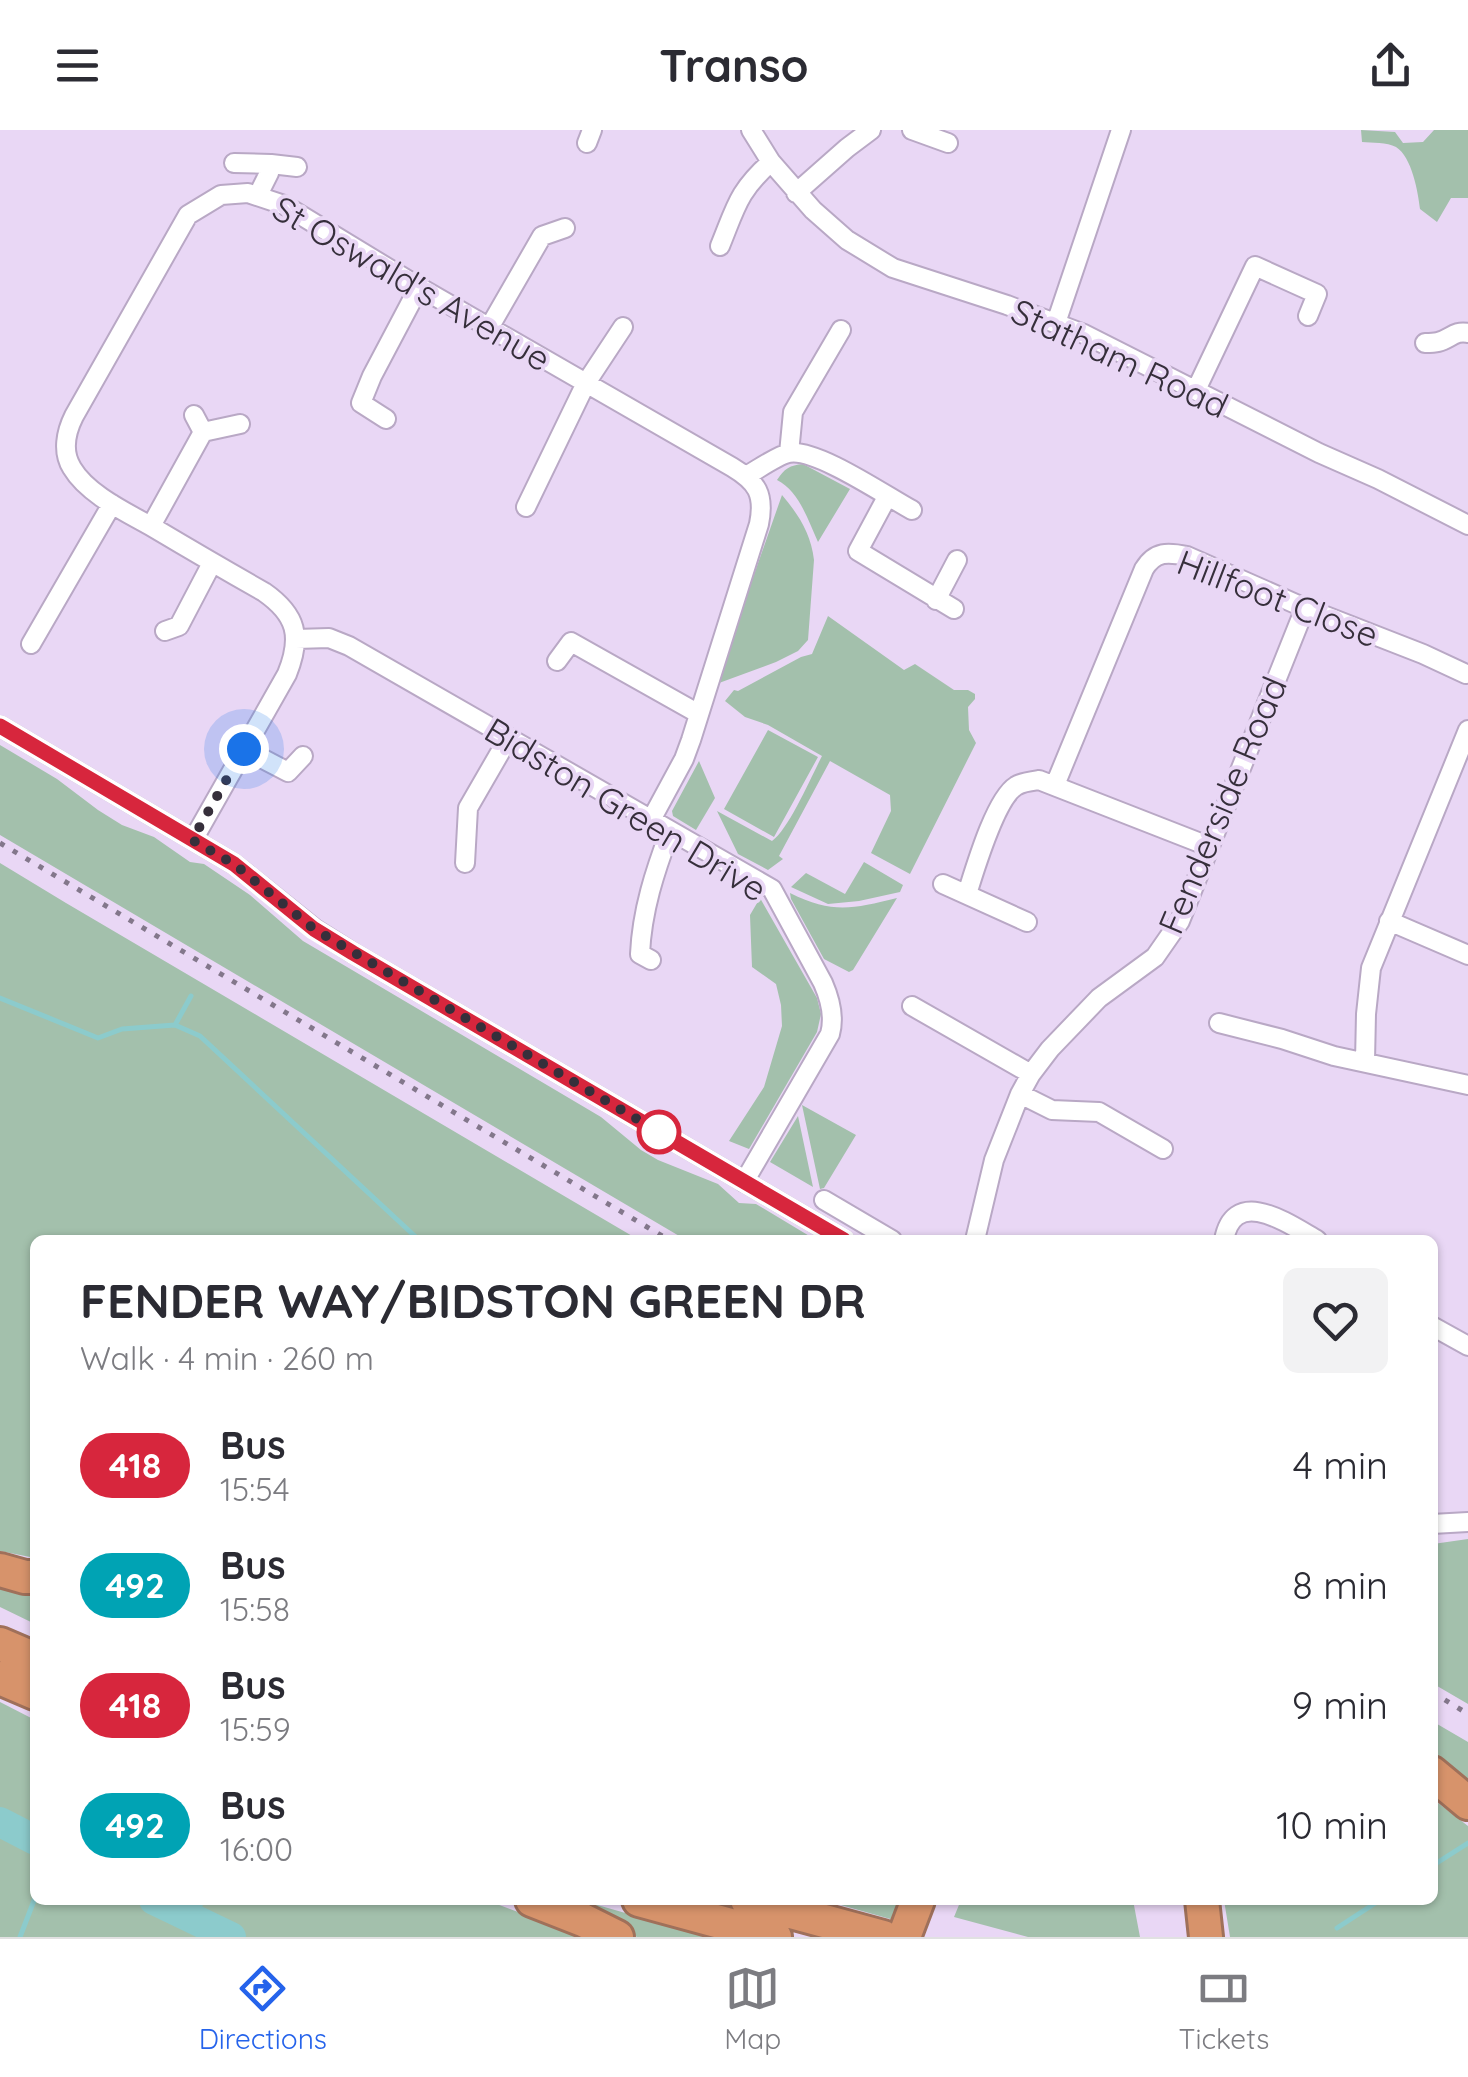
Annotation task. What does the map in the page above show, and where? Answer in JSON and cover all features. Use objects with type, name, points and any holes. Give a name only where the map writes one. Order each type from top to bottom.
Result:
[{"type":"highway","points":[[0,1570],[30,1576]]},
{"type":"highway","points":[[0,1644],[30,1657]]},
{"type":"highway","points":[[0,1678],[30,1691]]},
{"type":"highway","points":[[1438,1778],[1468,1803]]},
{"type":"highway","points":[[545,1905],[617,1937]]},
{"type":"highway","points":[[657,1905],[775,1937]]},
{"type":"highway","points":[[765,1905],[883,1937]]},
{"type":"highway","points":[[1203,1905],[1206,1937]]},
{"type":"street","name":"Statham Road","points":[[751,130],[796,192],[847,240],[894,268],[1056,323],[1113,348],[1468,525]]},
{"type":"street","points":[[796,192],[872,130]]},
{"type":"street","points":[[912,130],[948,142]]},
{"type":"street","points":[[1056,323],[1121,130]]},
{"type":"street","points":[[720,246],[740,195],[771,162]]},
{"type":"street","points":[[234,163],[297,167]]},
{"type":"street","points":[[258,195],[271,164]]},
{"type":"street","name":"St Oswald's Avenue","points":[[296,638],[290,617],[280,603],[112,504],[70,466],[66,447],[68,428],[188,215],[221,195],[258,195],[284,205],[746,476]]},
{"type":"street","points":[[489,328],[542,236],[564,228]]},
{"type":"street","points":[[1196,390],[1255,266],[1317,294],[1308,316]]},
{"type":"street","points":[[386,419],[361,403],[419,287]]},
{"type":"street","points":[[526,506],[586,383],[622,327]]},
{"type":"street","points":[[789,452],[793,412],[840,330]]},
{"type":"street","points":[[1425,343],[1468,333]]},
{"type":"street","points":[[151,526],[199,423],[240,424]]},
{"type":"street","points":[[652,820],[684,759],[760,524],[763,506],[757,488],[746,476],[789,452],[810,456],[912,510]]},
{"type":"street","points":[[888,497],[858,552],[954,609]]},
{"type":"street","points":[[31,644],[112,504]]},
{"type":"street","name":"Hillfoot Close","points":[[1055,785],[1133,592],[1149,561],[1168,552],[1187,556],[1466,674]]},
{"type":"street","points":[[936,600],[957,560]]},
{"type":"street","points":[[165,630],[179,626],[212,563]]},
{"type":"street","name":"Fenderside Road","points":[[976,1235],[994,1160],[1031,1074],[1099,998],[1156,956],[1180,921],[1305,608]]},
{"type":"street","points":[[192,840],[287,674],[296,638]]},
{"type":"street","name":"Bidston Green Drive","points":[[296,638],[329,638],[348,646],[772,888],[828,995],[834,1022],[744,1182]]},
{"type":"street","points":[[557,661],[571,642],[699,714]]},
{"type":"street","points":[[0,726],[234,864],[314,929],[340,945],[835,1235]]},
{"type":"street","points":[[1365,1062],[1371,968],[1468,730]]},
{"type":"street","points":[[465,862],[468,808],[510,738]]},
{"type":"street","points":[[244,749],[288,772],[303,756]]},
{"type":"street","points":[[967,894],[1004,797],[1018,784],[1039,780],[1055,785],[1208,846]]},
{"type":"street","points":[[651,960],[640,954],[642,923],[670,830]]},
{"type":"street","points":[[943,884],[1027,922]]},
{"type":"street","points":[[1389,921],[1468,956]]},
{"type":"street","points":[[912,1006],[1031,1074]]},
{"type":"street","points":[[1219,1023],[1334,1056],[1468,1085]]},
{"type":"street","points":[[1020,1094],[1052,1110],[1099,1112],[1163,1149]]},
{"type":"street","points":[[824,1200],[877,1235]]},
{"type":"street","points":[[1225,1235],[1233,1219],[1259,1210],[1307,1235]]},
{"type":"street","points":[[1438,1329],[1468,1346]]},
{"type":"street","points":[[1438,1524],[1468,1522]]},
{"type":"green space","points":[[1361,130],[1395,132],[1403,143],[1423,142],[1434,130],[1468,130],[1468,198],[1451,198],[1437,222],[1420,209],[1413,175],[1402,152],[1388,144],[1362,142]]},
{"type":"green space","points":[[803,464],[850,489],[818,542],[797,499],[777,480],[788,468]]},
{"type":"green space","points":[[782,495],[803,525],[814,560],[808,640],[798,651],[776,662],[719,683],[717,680]]},
{"type":"green space","points":[[828,616],[904,670],[915,664],[954,690],[975,694],[968,707],[969,730],[976,743],[910,874],[871,853],[891,811],[890,795],[830,761],[779,856],[783,859],[768,870],[738,854],[717,811],[772,841],[792,814],[822,756],[768,725],[745,717],[725,701],[734,690],[812,654]]},
{"type":"green space","points":[[768,730],[818,757],[774,837],[724,809]]},
{"type":"green space","points":[[0,745],[122,825],[154,837],[190,862],[204,864],[250,895],[303,941],[601,1117],[641,1150],[718,1184],[739,1203],[756,1204],[808,1235],[678,1235],[0,835]]},
{"type":"green space","points":[[699,761],[715,798],[696,830],[673,816],[672,811]]},
{"type":"green space","points":[[864,862],[903,885],[900,892],[828,904],[791,887],[806,873],[845,894]]},
{"type":"green space","points":[[0,863],[630,1235],[30,1235],[30,1557],[0,1551]]},
{"type":"green space","points":[[790,893],[843,908],[897,898],[849,972],[824,959]]},
{"type":"green space","points":[[760,898],[817,998],[821,1014],[817,1032],[749,1149],[729,1141],[764,1087],[782,1026],[776,984],[752,967],[750,915]]},
{"type":"green space","points":[[802,1105],[856,1135],[820,1189]]},
{"type":"green space","points":[[798,1116],[813,1187],[770,1162]]},
{"type":"green space","points":[[1468,1539],[1468,1704],[1438,1686],[1438,1543]]},
{"type":"green space","points":[[0,1580],[30,1584],[30,1622],[0,1607]]},
{"type":"green space","points":[[0,1702],[30,1717],[30,1833],[0,1818]]},
{"type":"green space","points":[[1438,1724],[1468,1742],[1468,1783],[1438,1762]]},
{"type":"green space","points":[[1438,1803],[1468,1826],[1468,1937],[1230,1937],[1225,1905],[1438,1905]]},
{"type":"green space","points":[[0,1828],[30,1843],[30,1905],[158,1905],[225,1937],[0,1937]]},
{"type":"green space","points":[[170,1905],[499,1905],[578,1937],[237,1937]]},
{"type":"green space","points":[[570,1905],[597,1905],[709,1937],[637,1937]]},
{"type":"green space","points":[[841,1905],[907,1905],[901,1922]]},
{"type":"green space","points":[[959,1905],[1134,1905],[1140,1937],[1028,1937],[954,1917]]},
{"type":"waterway","points":[[175,1025],[191,996]]},
{"type":"waterway","points":[[0,998],[98,1038],[122,1029],[175,1025],[200,1036],[414,1235]]},
{"type":"waterway","points":[[0,1822],[30,1837]]},
{"type":"waterway","points":[[1438,1862],[1468,1843]]},
{"type":"waterway","points":[[20,1937],[32,1905]]},
{"type":"waterway","points":[[164,1905],[231,1937]]},
{"type":"waterway","points":[[195,1920],[200,1905]]},
{"type":"waterway","points":[[1337,1928],[1372,1905]]},
{"type":"railway","points":[[0,843],[661,1235]]},
{"type":"railway","points":[[1438,1696],[1468,1714]]},
{"type":"bus line","name":"418","points":[[0,726],[234,864],[314,929],[353,953],[835,1235]]},
{"type":"route","points":[[244,749],[192,840],[234,864],[314,929],[659,1132]]}]
